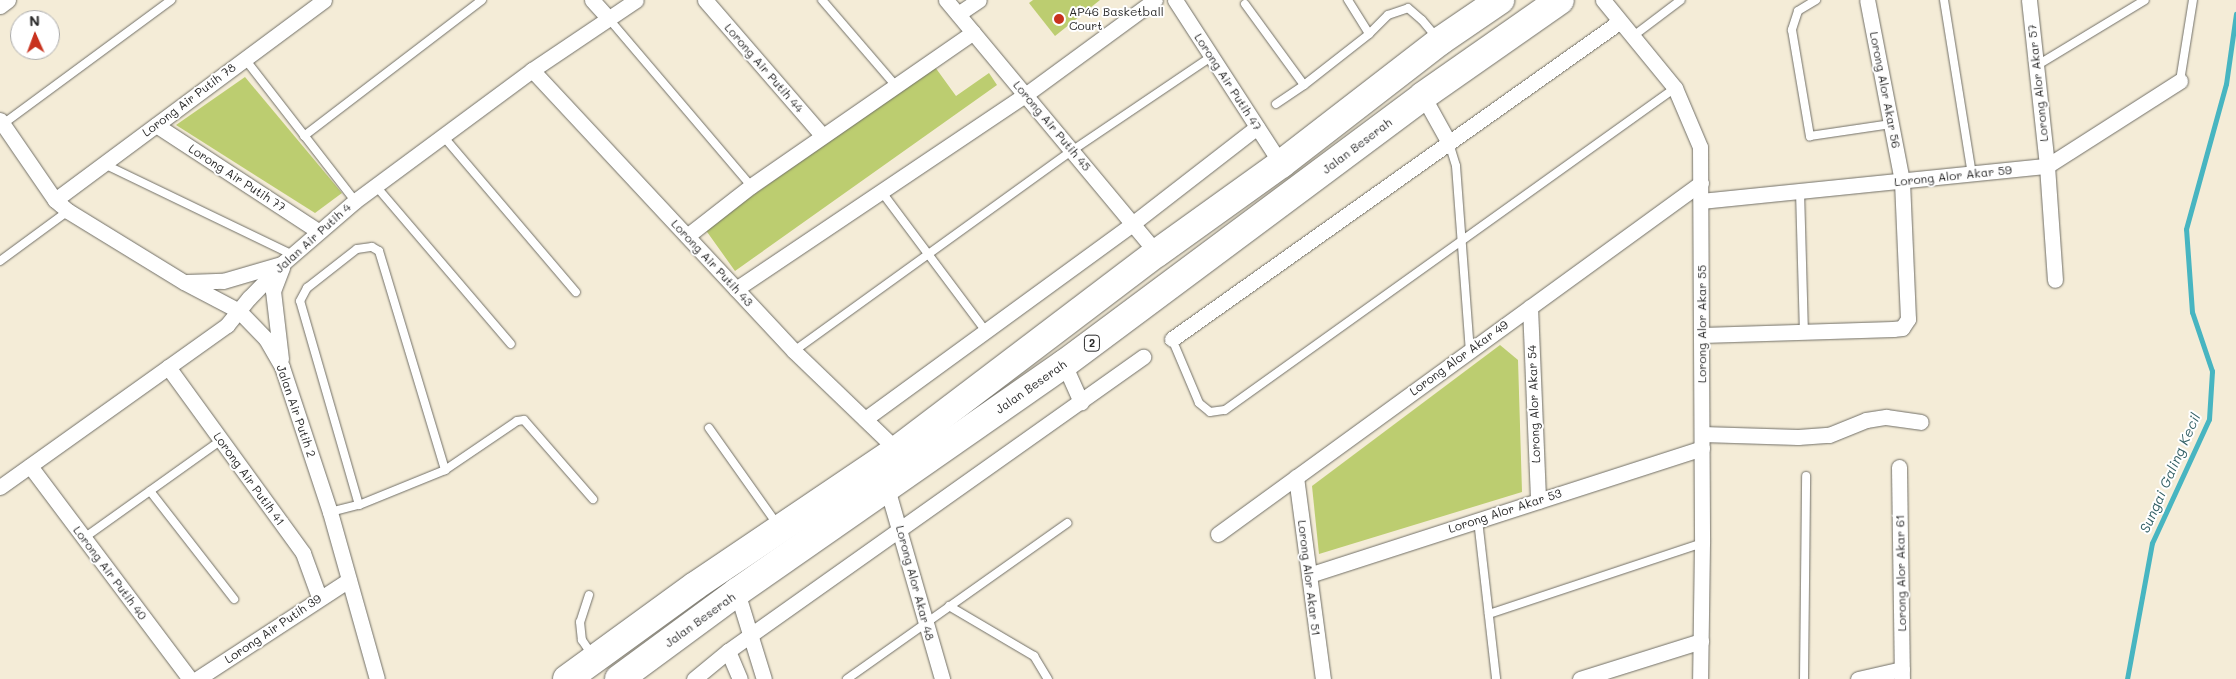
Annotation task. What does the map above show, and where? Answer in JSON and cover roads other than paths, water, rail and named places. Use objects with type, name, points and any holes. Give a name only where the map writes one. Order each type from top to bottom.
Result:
[{"type":"highway","points":[[568,679],[695,586],[897,450],[1156,253],[1281,164],[1440,41],[1500,0]]},
{"type":"highway","name":"Jalan Beserah","points":[[619,679],[737,592],[1064,364],[1423,96],[1560,0]]},
{"type":"street","points":[[0,6],[8,0]]},
{"type":"street","name":"Lorong Air Putih 78","points":[[54,200],[324,0]]},
{"type":"street","points":[[592,0],[609,19]]},
{"type":"street","name":"Jalan Air Putih 4","points":[[0,487],[227,325],[248,298],[318,231],[354,201],[532,70],[636,0]]},
{"type":"street","name":"Lorong Air Putih 44","points":[[705,0],[822,135]]},
{"type":"street","name":"Lorong Air Putih 45","points":[[946,0],[1073,150],[1156,253]]},
{"type":"street","points":[[958,14],[979,0]]},
{"type":"street","points":[[736,289],[1025,95],[1155,0]]},
{"type":"street","name":"Lorong Air Putih 47","points":[[1175,0],[1281,164]]},
{"type":"street","name":"Lorong Alor Akar 55","points":[[1603,0],[1619,22],[1675,88],[1700,147],[1702,335],[1702,641],[1700,679]]},
{"type":"street","name":"Lorong Alor Akar 56","points":[[1804,333],[1902,328],[1908,320],[1902,181],[1867,0]]},
{"type":"street","name":"Lorong Alor Akar 57","points":[[2029,0],[2047,166],[2055,280]]},
{"type":"street","points":[[1172,339],[1619,22]]},
{"type":"street","points":[[687,236],[751,186],[822,135],[973,32]]},
{"type":"street","name":"Lorong Air Putih 43","points":[[532,70],[794,351],[897,450]]},
{"type":"street","name":"Lorong Alor Akar 59","points":[[1701,201],[2047,166],[2180,81]]},
{"type":"street","points":[[1423,96],[1449,142]]},
{"type":"street","name":"Jalan Air Putih 2","points":[[1,122],[54,200],[68,211],[184,282],[239,311],[266,339],[282,367],[330,512],[377,679]]},
{"type":"street","name":"Lorong Air Putih 77","points":[[156,125],[318,231]]},
{"type":"street","points":[[865,419],[1132,224],[1257,127]]},
{"type":"street","name":"Lorong Alor Akar 49","points":[[1218,534],[1701,183]]},
{"type":"street","points":[[184,282],[223,281],[288,259]]},
{"type":"street","points":[[282,367],[273,291],[288,259]]},
{"type":"street","name":"Lorong Alor Akar 54","points":[[1530,307],[1538,501]]},
{"type":"street","points":[[1702,335],[1804,333]]},
{"type":"street","points":[[694,679],[750,635],[1143,357]]},
{"type":"street","points":[[1064,364],[1081,402]]},
{"type":"street","name":"Lorong Air Putih 41","points":[[168,367],[303,553],[319,598]]},
{"type":"street","name":"Lorong Alor Akar 53","points":[[1309,575],[1538,501],[1702,441],[1829,435],[1866,420],[1886,416],[1921,422]]},
{"type":"street","name":"Lorong Air Putih 40","points":[[30,466],[190,679]]},
{"type":"street","name":"Lorong Alor Akar 61","points":[[1900,467],[1902,674]]},
{"type":"street","name":"Lorong Alor Akar 51","points":[[1296,477],[1323,679]]},
{"type":"street","name":"Lorong Alor Akar 48","points":[[887,488],[942,679]]},
{"type":"street","name":"Lorong Air Putih 39","points":[[197,679],[349,580]]},
{"type":"street","points":[[737,592],[764,679]]},
{"type":"street","points":[[1580,679],[1702,641]]},
{"type":"street","points":[[728,651],[740,679]]},
{"type":"street","points":[[1858,679],[1902,674]]},
{"type":"lane","points":[[1,122],[171,0]]},
{"type":"lane","points":[[304,136],[482,0]]},
{"type":"lane","points":[[822,0],[895,85]]},
{"type":"lane","points":[[1348,0],[1370,34]]},
{"type":"lane","points":[[1632,37],[1681,0]]},
{"type":"lane","points":[[1816,0],[1798,11],[1792,30],[1810,136],[1891,124]]},
{"type":"lane","points":[[1944,0],[1972,174]]},
{"type":"lane","points":[[2036,66],[2145,0]]},
{"type":"lane","points":[[2180,81],[2193,0]]},
{"type":"lane","points":[[1245,4],[1304,85]]},
{"type":"lane","points":[[1276,104],[1370,34],[1388,15],[1408,8],[1422,20],[1440,41]]},
{"type":"lane","points":[[609,19],[751,186]]},
{"type":"lane","points":[[794,351],[1073,150],[1211,57]]},
{"type":"lane","points":[[245,59],[354,201]]},
{"type":"lane","points":[[1172,339],[1199,403],[1210,412],[1225,410],[1675,88]]},
{"type":"lane","points":[[442,136],[576,292]]},
{"type":"lane","points":[[1449,142],[1456,166],[1460,240],[1470,351]]},
{"type":"lane","points":[[104,164],[288,259]]},
{"type":"lane","points":[[376,185],[511,344]]},
{"type":"lane","points":[[881,191],[985,330]]},
{"type":"lane","points":[[1800,191],[1804,333]]},
{"type":"lane","points":[[0,261],[68,211]]},
{"type":"lane","points":[[359,505],[300,301],[307,288],[357,249],[372,247],[379,251],[445,470]]},
{"type":"lane","points":[[330,512],[359,505],[445,470],[517,421],[524,420],[593,499]]},
{"type":"lane","points":[[709,428],[781,529]]},
{"type":"lane","points":[[84,538],[220,441]]},
{"type":"lane","points":[[1804,679],[1806,476]]},
{"type":"lane","points":[[150,491],[234,599]]},
{"type":"lane","points":[[1478,520],[1496,679]]},
{"type":"lane","points":[[847,679],[1068,523]]},
{"type":"lane","points":[[1489,614],[1702,543]]},
{"type":"lane","points":[[589,595],[580,622],[582,640],[595,659]]},
{"type":"lane","points":[[950,606],[1034,656],[1048,679]]},
{"type":"waterway","name":"Sungai Galing Kecil","points":[[2127,679],[2152,543],[2209,419],[2212,371],[2192,312],[2186,229],[2226,84],[2236,14]]},
{"type":"place","name":"AP46 Basketball Court","points":[[1059,19]]}]
